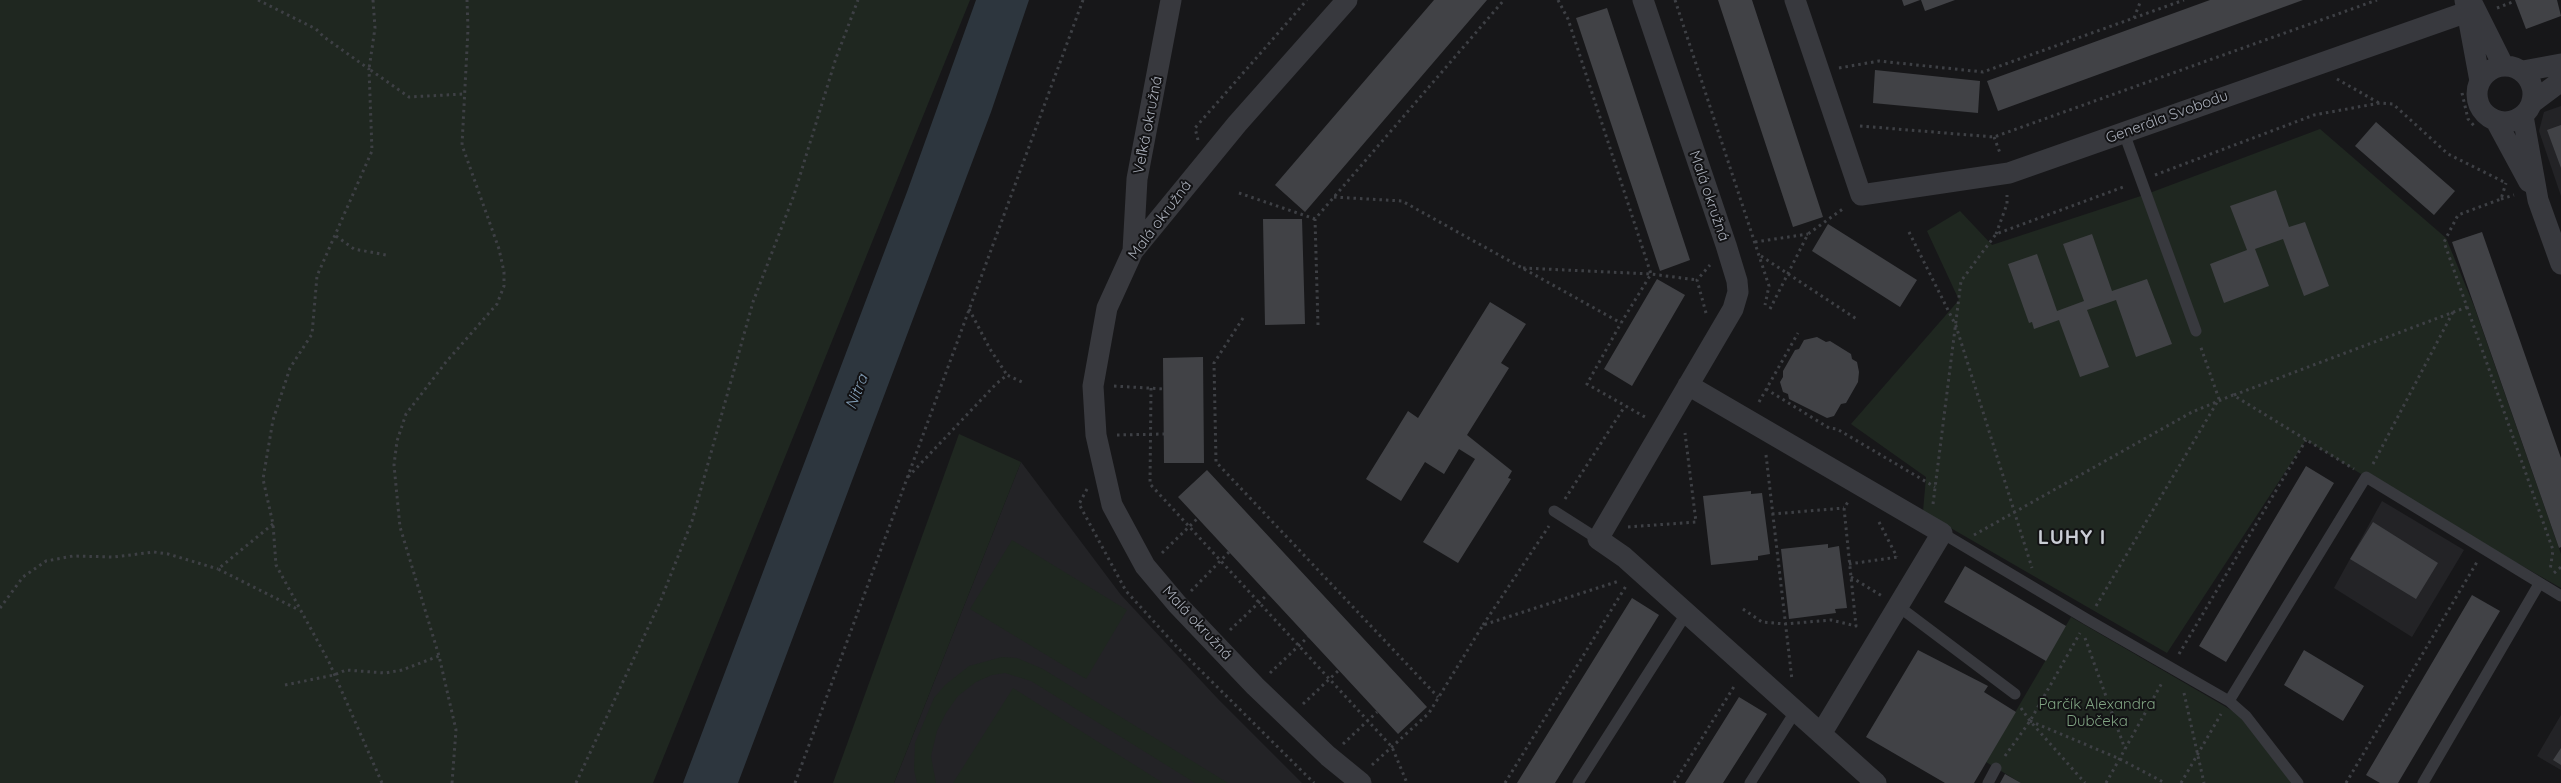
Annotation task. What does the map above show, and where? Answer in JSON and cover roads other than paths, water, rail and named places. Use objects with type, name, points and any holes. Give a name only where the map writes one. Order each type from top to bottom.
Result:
[{"type":"street","name":"Veľká okružná","points":[[1134,251],[1138,179],[1171,0]]},
{"type":"street","name":"Malá okružná","points":[[1347,0],[1237,124],[1134,251],[1107,308],[1093,386],[1096,436],[1112,505],[1145,566],[1177,604],[1291,721],[1364,776]]},
{"type":"street","name":"Malá okružná","points":[[1598,539],[1733,309],[1738,292],[1737,281],[1726,245],[1643,0]]},
{"type":"street","name":"Generála Svobodu","points":[[1795,0],[1860,195],[2009,173],[2312,66],[2472,6]]},
{"type":"street","points":[[2472,6],[2503,65]]},
{"type":"street","points":[[2472,6],[2471,84],[2487,126],[2538,200]]},
{"type":"street","points":[[2471,84],[2486,73],[2503,65],[2523,71],[2561,64]]},
{"type":"street","points":[[2523,71],[2532,85],[2528,109],[2538,200],[2561,264]]},
{"type":"street","points":[[2487,126],[2505,122],[2528,109],[2561,81]]},
{"type":"street","points":[[1684,391],[1756,425],[1951,538],[1930,554],[1821,734]]},
{"type":"street","points":[[1598,539],[1634,573],[1686,614],[1876,783]]},
{"type":"lane","points":[[2124,133],[2196,331]]},
{"type":"lane","points":[[2229,701],[2366,477],[2484,549],[2544,580],[2561,596]]},
{"type":"lane","points":[[1557,509],[1598,539]]},
{"type":"lane","points":[[1951,538],[2040,592],[2229,701],[2246,716],[2298,783]]},
{"type":"lane","points":[[2423,783],[2544,580]]},
{"type":"lane","points":[[1898,606],[2015,694]]},
{"type":"lane","points":[[1578,783],[1686,614]]},
{"type":"lane","points":[[1750,783],[1795,712]]},
{"type":"lane","points":[[1988,783],[1996,768]]},
{"type":"water","name":"Nitra","points":[[976,0],[1029,0],[991,112],[738,783],[683,783],[907,192]]},
{"type":"district","name":"LUHY I","points":[[2072,538]]},
{"type":"park label","name":"Parčík Alexandra Dubčeka","points":[[2097,712]]}]
